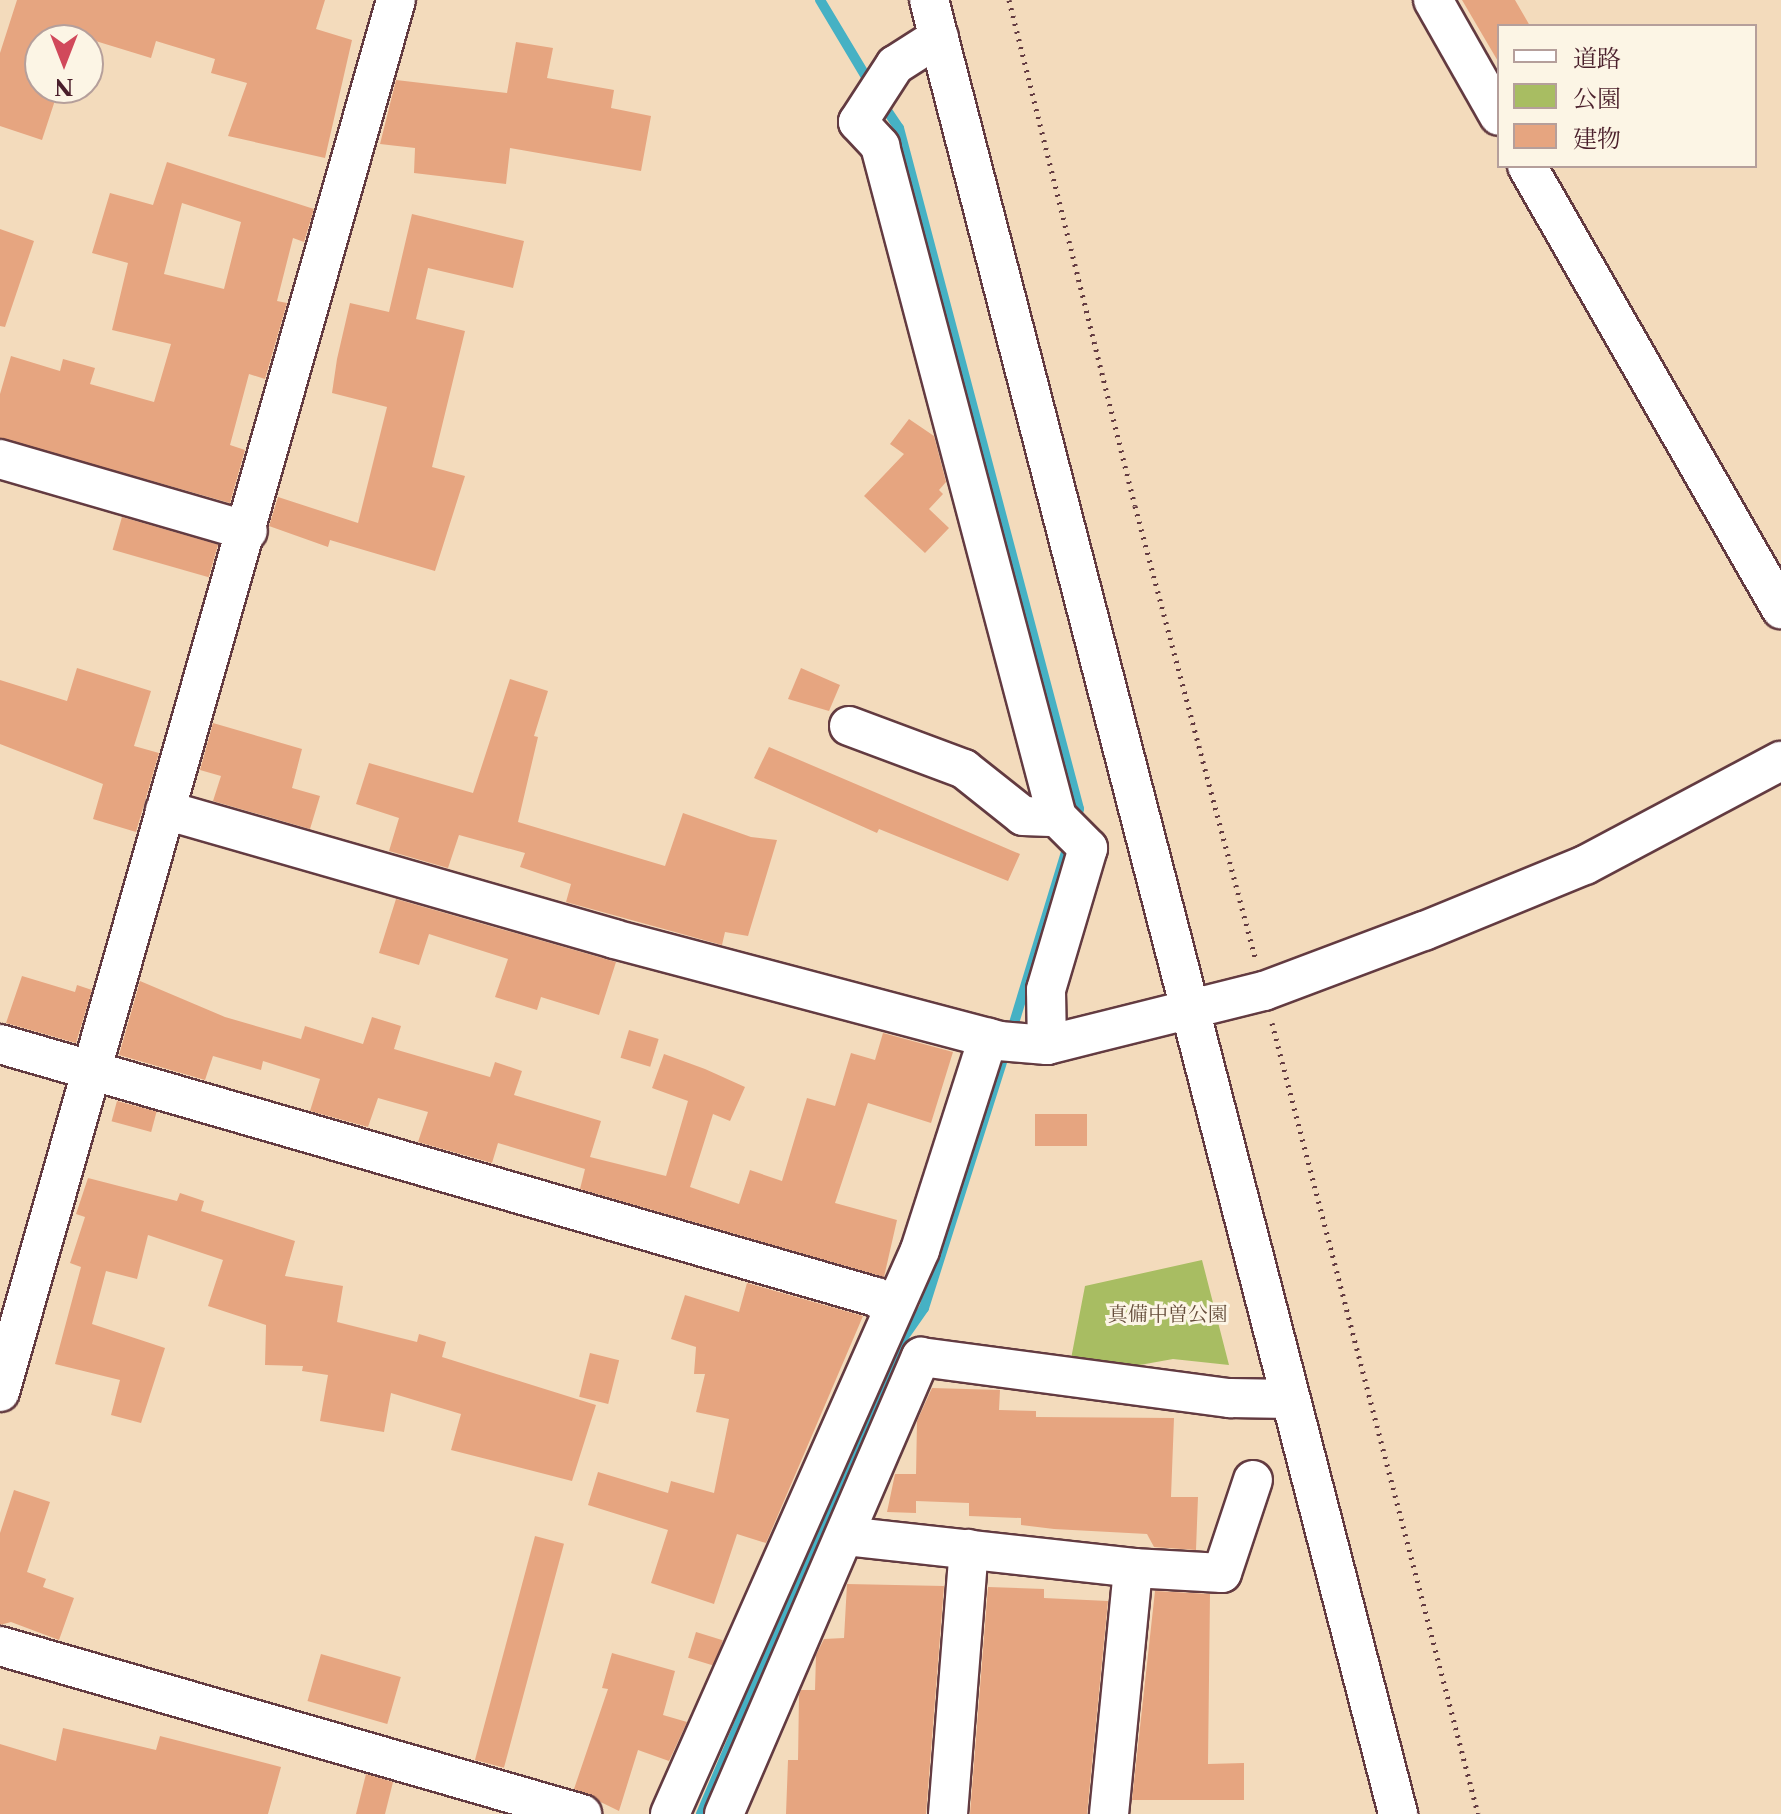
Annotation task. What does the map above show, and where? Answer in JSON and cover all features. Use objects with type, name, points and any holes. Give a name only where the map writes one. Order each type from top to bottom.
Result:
[{"type":"street","points":[[0,1392],[89,1069],[248,531],[396,0]]},
{"type":"street","points":[[929,0],[1186,1009],[1398,1814]]},
{"type":"street","points":[[1433,0],[1497,112]]},
{"type":"street","points":[[939,37],[895,65],[858,122],[880,146],[1066,827]]},
{"type":"street","points":[[1528,168],[1781,609]]},
{"type":"street","points":[[0,459],[248,531]]},
{"type":"street","points":[[670,1814],[892,1308],[1014,1042],[1046,990],[1088,848],[1066,827],[1023,816],[964,769],[849,726]]},
{"type":"street","points":[[165,810],[614,939],[1014,1042],[1264,991],[1585,865],[1781,761]]},
{"type":"street","points":[[0,1044],[876,1297],[892,1308]]},
{"type":"street","points":[[724,1814],[921,1357],[1230,1398],[1290,1399]]},
{"type":"street","points":[[845,1536],[1133,1568],[1222,1573],[1253,1480]]},
{"type":"street","points":[[948,1814],[969,1549]]},
{"type":"street","points":[[1109,1814],[1133,1568]]},
{"type":"street","points":[[0,1646],[582,1814]]},
{"type":"path","points":[[1009,0],[1135,506],[1260,974]]},
{"type":"path","points":[[1269,1010],[1478,1814]]},
{"type":"green space","name":"真備中曽公園","points":[[1202,1260],[1229,1365],[1173,1359],[1112,1370],[1070,1364],[1085,1286]]},
{"type":"building","points":[[17,0],[325,0],[316,29],[352,40],[325,158],[228,136],[247,83],[211,73],[215,59],[156,41],[151,58],[104,44],[104,24],[24,24],[24,104],[54,104],[42,140],[0,126],[0,53]]},
{"type":"building","points":[[1462,0],[1515,0],[1529,24],[1497,24],[1497,60]]},
{"type":"building","points":[[516,42],[553,48],[547,78],[614,90],[611,108],[651,116],[641,171],[510,148],[506,184],[414,173],[415,148],[380,144],[396,80],[507,93]]},
{"type":"building","points":[[167,162],[314,209],[304,242],[293,238],[277,301],[287,303],[265,379],[249,374],[230,445],[245,450],[230,503],[0,438],[0,394],[11,356],[60,371],[63,359],[95,368],[90,384],[154,402],[171,344],[112,330],[128,263],[92,253],[110,193],[153,205]],"holes":[[[182,203],[241,222],[224,289],[164,274]]]},
{"type":"building","points":[[412,214],[524,241],[513,288],[428,268],[416,319],[465,331],[432,467],[465,476],[435,571],[330,540],[328,547],[269,526],[278,497],[358,523],[387,407],[332,393],[337,359],[350,303],[389,312]]},
{"type":"building","points":[[0,229],[34,241],[5,327],[0,326]]},
{"type":"building","points":[[909,419],[934,436],[946,482],[939,490],[943,494],[929,509],[949,528],[925,553],[864,496],[904,454],[890,444]]},
{"type":"building","points":[[122,517],[218,545],[209,577],[113,550]]},
{"type":"building","points":[[77,668],[151,691],[134,746],[159,753],[136,832],[93,819],[103,784],[0,744],[0,680],[67,701]]},
{"type":"building","points":[[801,668],[840,685],[829,711],[788,699]]},
{"type":"building","points":[[510,679],[548,691],[534,736],[538,737],[518,822],[665,866],[683,813],[751,837],[777,840],[748,936],[725,932],[722,945],[566,902],[571,884],[520,867],[525,853],[459,835],[448,868],[389,851],[399,818],[356,804],[369,763],[473,793]]},
{"type":"building","points":[[213,723],[302,749],[292,788],[320,796],[310,829],[213,801],[221,776],[200,770]]},
{"type":"building","points":[[769,747],[1020,854],[1008,881],[879,829],[877,833],[754,778]]},
{"type":"building","points":[[396,899],[616,962],[599,1015],[541,997],[537,1010],[495,997],[508,959],[429,934],[419,965],[379,953]]},
{"type":"building","points":[[22,976],[75,992],[77,985],[92,990],[76,1043],[6,1023]]},
{"type":"building","points":[[140,981],[225,1017],[301,1039],[305,1026],[363,1044],[372,1017],[401,1026],[394,1049],[490,1077],[495,1062],[522,1071],[514,1095],[601,1121],[590,1157],[666,1176],[688,1101],[652,1088],[664,1054],[705,1069],[745,1087],[730,1121],[713,1114],[690,1187],[739,1204],[750,1170],[782,1181],[807,1098],[835,1106],[851,1053],[875,1060],[883,1033],[953,1052],[931,1123],[868,1103],[835,1203],[897,1220],[884,1277],[580,1189],[585,1169],[498,1143],[492,1163],[418,1142],[428,1112],[378,1098],[368,1127],[310,1111],[320,1079],[263,1061],[261,1070],[213,1056],[205,1080],[119,1055]]},
{"type":"building","points":[[629,1030],[659,1039],[650,1067],[621,1058]]},
{"type":"building","points":[[117,1101],[157,1112],[151,1132],[112,1121]]},
{"type":"building","points":[[1035,1114],[1087,1114],[1087,1146],[1035,1146]]},
{"type":"building","points":[[88,1178],[177,1201],[180,1193],[204,1201],[201,1211],[295,1241],[285,1276],[343,1286],[337,1322],[417,1342],[419,1334],[446,1342],[442,1357],[596,1405],[572,1481],[451,1450],[461,1414],[391,1393],[384,1432],[320,1421],[328,1375],[302,1371],[303,1366],[265,1365],[266,1325],[208,1306],[223,1260],[148,1235],[137,1279],[106,1271],[92,1324],[165,1348],[141,1423],[111,1415],[120,1380],[55,1364],[81,1267],[70,1263],[85,1217],[76,1214]]},
{"type":"building","points":[[747,1283],[863,1316],[766,1543],[737,1534],[714,1604],[651,1583],[668,1530],[588,1505],[598,1472],[668,1493],[671,1481],[714,1493],[729,1419],[696,1412],[705,1374],[694,1374],[696,1347],[671,1339],[685,1295],[739,1312]]},
{"type":"building","points":[[590,1353],[619,1360],[608,1404],[579,1397]]},
{"type":"building","points":[[932,1388],[1000,1390],[999,1410],[1036,1411],[1036,1417],[1174,1418],[1171,1497],[1198,1497],[1196,1550],[1154,1547],[1147,1534],[1054,1529],[1021,1525],[1021,1518],[969,1516],[969,1503],[916,1501],[916,1513],[887,1512],[895,1474],[916,1474],[917,1421]]},
{"type":"building","points":[[14,1490],[50,1502],[27,1572],[46,1579],[43,1587],[74,1598],[59,1640],[11,1622],[0,1625],[0,1533]]},
{"type":"building","points":[[535,1536],[564,1544],[504,1768],[475,1760]]},
{"type":"building","points":[[847,1584],[944,1586],[926,1814],[786,1814],[788,1760],[798,1760],[799,1695],[801,1690],[815,1690],[816,1655],[824,1639],[844,1638]]},
{"type":"building","points":[[988,1587],[1044,1589],[1044,1598],[1108,1601],[1087,1814],[970,1814]]},
{"type":"building","points":[[1155,1591],[1210,1594],[1208,1764],[1244,1763],[1244,1800],[1132,1800]]},
{"type":"building","points":[[696,1632],[723,1640],[715,1666],[688,1658]]},
{"type":"building","points":[[612,1653],[675,1671],[663,1715],[687,1722],[669,1761],[638,1750],[619,1811],[574,1789],[608,1689],[602,1688]]},
{"type":"building","points":[[321,1654],[401,1677],[387,1724],[307,1701]]},
{"type":"building","points":[[63,1728],[156,1750],[160,1736],[281,1767],[268,1814],[0,1814],[0,1744],[56,1761]]},
{"type":"building","points":[[366,1774],[393,1782],[385,1814],[356,1814]]},
{"type":"waterway","points":[[820,0],[872,87]]},
{"type":"waterway","points":[[880,100],[899,128],[1079,809],[1075,823]]},
{"type":"waterway","points":[[1011,1033],[1069,842]]},
{"type":"waterway","points":[[701,1814],[899,1344],[924,1308],[1006,1049]]}]
